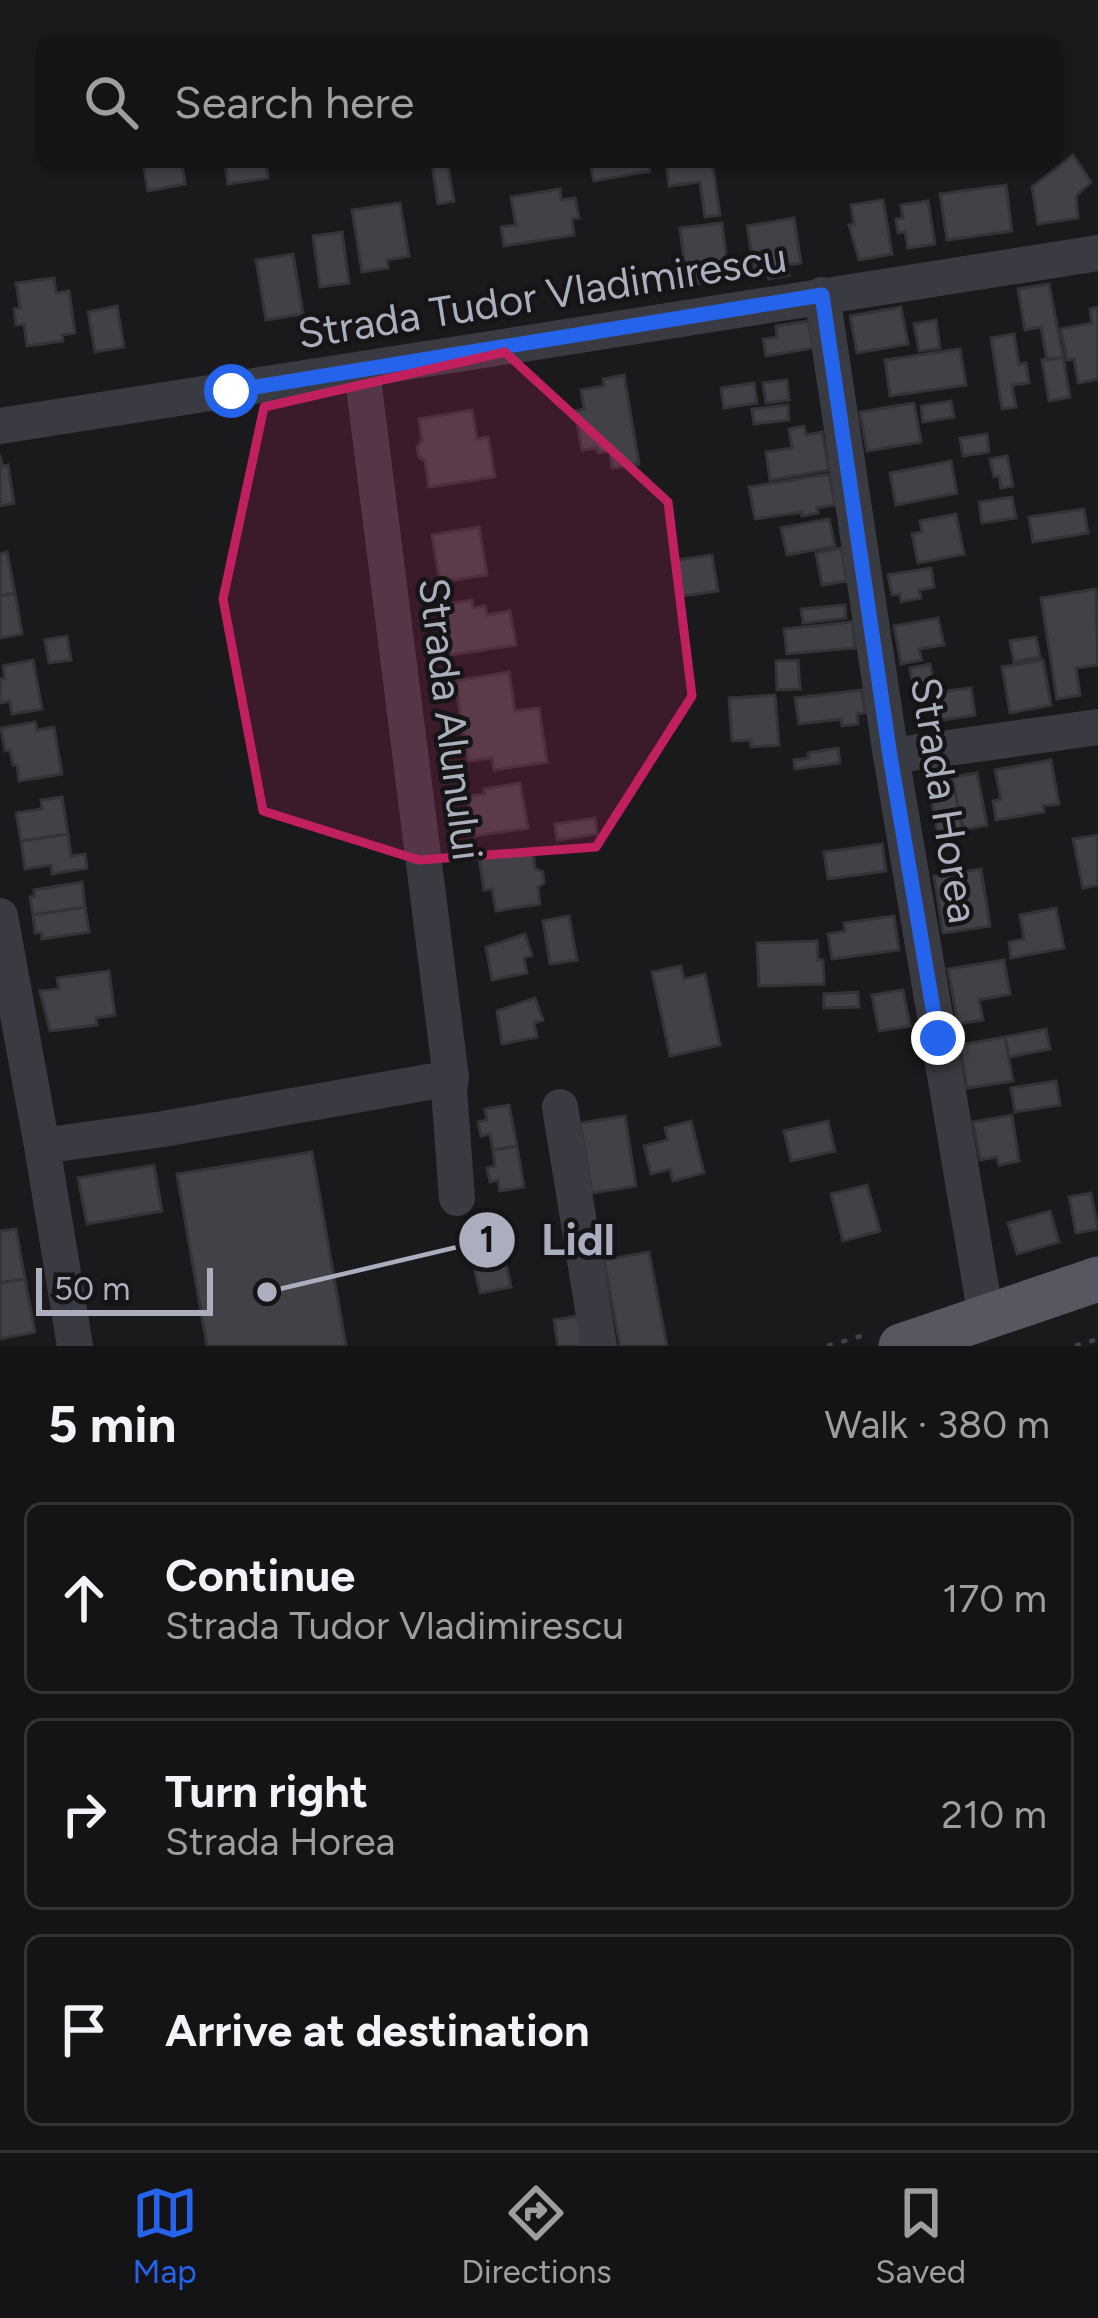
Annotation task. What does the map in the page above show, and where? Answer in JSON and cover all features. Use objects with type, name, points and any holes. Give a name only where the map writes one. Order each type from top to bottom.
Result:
[{"type":"main road","points":[[979,1332],[1098,1279]]},
{"type":"main road","points":[[902,1346],[1098,1303]]},
{"type":"street","name":"Strada Tudor Vladimirescu","points":[[0,426],[1098,253]]},
{"type":"street","name":"Strada Horea","points":[[822,295],[979,1332]]},
{"type":"street","name":"Strada Alunului","points":[[362,371],[451,1078],[457,1198]]},
{"type":"street","points":[[890,756],[1098,727]]},
{"type":"street","points":[[0,916],[75,1346]]},
{"type":"street","points":[[42,1146],[451,1078]]},
{"type":"street","points":[[560,1107],[599,1346]]},
{"type":"path","points":[[1075,1346],[1098,1339]]},
{"type":"highlighted area","points":[[505,352],[668,502],[692,696],[596,847],[419,860],[263,811],[223,599],[264,407]]},
{"type":"building","points":[[1073,155],[1091,182],[1076,196],[1078,218],[1038,224],[1032,187]]},
{"type":"building","points":[[144,168],[183,168],[185,184],[148,191]]},
{"type":"building","points":[[226,168],[267,168],[268,178],[228,184]]},
{"type":"building","points":[[433,168],[448,168],[454,201],[438,204]]},
{"type":"building","points":[[591,168],[650,171],[594,181]]},
{"type":"building","points":[[667,168],[713,168],[720,215],[705,217],[700,182],[669,186]]},
{"type":"building","points":[[1006,185],[1012,231],[947,240],[940,194]]},
{"type":"building","points":[[560,189],[561,200],[575,198],[579,218],[572,219],[574,235],[504,246],[501,227],[516,225],[511,197]]},
{"type":"building","points":[[883,200],[892,254],[859,260],[849,225],[854,224],[851,205]]},
{"type":"building","points":[[928,201],[935,244],[908,248],[905,232],[898,233],[901,205]]},
{"type":"building","points":[[400,203],[409,256],[387,260],[388,268],[362,272],[352,210]]},
{"type":"building","points":[[794,218],[801,263],[787,265],[789,275],[769,279],[767,271],[755,273],[747,226]]},
{"type":"building","points":[[722,223],[729,279],[687,285],[680,228]]},
{"type":"building","points":[[342,232],[349,283],[320,287],[313,236]]},
{"type":"building","points":[[293,254],[303,314],[266,320],[256,260]]},
{"type":"building","points":[[54,278],[56,293],[69,291],[75,333],[62,335],[63,341],[27,346],[24,324],[16,325],[14,309],[20,308],[16,283]]},
{"type":"building","points":[[1049,284],[1063,357],[1047,360],[1041,327],[1025,330],[1018,289]]},
{"type":"building","points":[[117,306],[124,347],[95,352],[88,312]]},
{"type":"building","points":[[901,307],[908,344],[857,353],[850,316]]},
{"type":"building","points":[[1098,307],[1098,379],[1078,383],[1061,329],[1092,323],[1090,309]]},
{"type":"building","points":[[936,320],[940,348],[919,351],[914,324]]},
{"type":"building","points":[[808,321],[813,348],[766,356],[763,339],[777,337],[776,326]]},
{"type":"building","points":[[1014,334],[1019,364],[1026,363],[1029,383],[1012,385],[1016,407],[1002,409],[991,338]]},
{"type":"building","points":[[960,349],[966,385],[890,396],[885,360]]},
{"type":"building","points":[[1063,357],[1070,397],[1049,401],[1042,360]]},
{"type":"building","points":[[624,375],[639,464],[612,468],[610,451],[582,450],[575,411],[584,409],[581,390],[604,386],[603,379]]},
{"type":"building","points":[[787,380],[789,400],[766,403],[763,383]]},
{"type":"building","points":[[754,383],[757,403],[724,408],[721,388]]},
{"type":"building","points":[[951,401],[954,417],[923,422],[921,406]]},
{"type":"building","points":[[914,403],[921,442],[867,451],[860,412]]},
{"type":"building","points":[[788,405],[789,420],[754,424],[752,409]]},
{"type":"building","points":[[472,410],[477,439],[488,437],[495,477],[429,487],[425,461],[417,447],[422,441],[419,419]]},
{"type":"building","points":[[804,426],[806,435],[822,432],[829,470],[770,480],[766,452],[792,448],[789,429]]},
{"type":"building","points":[[987,434],[989,452],[963,456],[960,438]]},
{"type":"building","points":[[0,455],[2,466],[8,465],[14,503],[0,506]]},
{"type":"building","points":[[1007,456],[1013,486],[1001,488],[990,459]]},
{"type":"building","points":[[951,461],[957,493],[896,505],[890,473]]},
{"type":"building","points":[[829,474],[835,505],[802,516],[802,512],[755,519],[749,487]]},
{"type":"building","points":[[1012,497],[1016,518],[982,523],[979,502]]},
{"type":"building","points":[[1084,509],[1088,533],[1033,542],[1029,517]]},
{"type":"building","points":[[956,514],[964,554],[918,563],[912,534],[922,532],[920,521]]},
{"type":"building","points":[[829,519],[835,546],[787,555],[781,528]]},
{"type":"building","points":[[479,527],[487,575],[440,582],[432,535]]},
{"type":"building","points":[[841,548],[847,581],[822,585],[816,553]]},
{"type":"building","points":[[7,552],[15,593],[0,596],[0,554]]},
{"type":"building","points":[[712,555],[718,591],[682,596],[677,560]]},
{"type":"building","points":[[931,568],[934,587],[919,590],[921,598],[901,602],[900,594],[892,595],[888,575]]},
{"type":"building","points":[[1096,589],[1098,665],[1076,668],[1080,695],[1057,699],[1041,598]]},
{"type":"building","points":[[15,593],[22,634],[0,638],[0,596]]},
{"type":"building","points":[[472,600],[473,608],[485,606],[487,615],[510,611],[516,645],[450,655],[442,605]]},
{"type":"building","points":[[845,605],[846,618],[803,623],[801,609]]},
{"type":"building","points":[[938,618],[944,645],[919,649],[922,660],[901,664],[894,626]]},
{"type":"building","points":[[853,622],[855,648],[787,654],[784,629]]},
{"type":"building","points":[[67,636],[71,660],[49,663],[45,640]]},
{"type":"building","points":[[1036,637],[1040,657],[1014,662],[1010,641]]},
{"type":"building","points":[[33,660],[42,709],[12,714],[10,701],[0,703],[3,666]]},
{"type":"building","points":[[798,660],[800,689],[777,690],[776,661]]},
{"type":"building","points":[[1043,660],[1051,705],[1010,713],[1002,667]]},
{"type":"building","points":[[930,664],[934,683],[913,687],[910,668]]},
{"type":"building","points":[[509,672],[515,711],[539,708],[547,762],[494,770],[492,758],[468,761],[455,681]]},
{"type":"building","points":[[971,688],[975,715],[936,721],[932,693]]},
{"type":"building","points":[[862,690],[865,713],[857,714],[858,724],[842,726],[841,719],[799,724],[795,698]]},
{"type":"building","points":[[775,695],[779,745],[751,747],[751,740],[732,741],[729,698]]},
{"type":"building","points":[[35,722],[37,730],[54,727],[62,774],[19,781],[10,750],[5,751],[1,728]]},
{"type":"building","points":[[838,748],[840,763],[795,769],[794,760],[809,758],[808,753]]},
{"type":"building","points":[[1051,760],[1059,804],[1043,806],[1044,812],[996,820],[993,801],[1001,799],[995,770]]},
{"type":"building","points":[[977,773],[987,825],[963,830],[952,777]]},
{"type":"building","points":[[952,777],[963,830],[938,835],[928,782]]},
{"type":"building","points":[[520,783],[528,828],[474,836],[468,796]]},
{"type":"building","points":[[62,797],[68,834],[21,841],[16,813],[42,809],[41,800]]},
{"type":"building","points":[[595,818],[597,834],[557,840],[555,824]]},
{"type":"building","points":[[68,834],[71,856],[85,854],[87,868],[52,874],[51,865],[25,869],[21,841]]},
{"type":"building","points":[[1098,835],[1098,885],[1083,888],[1073,839]]},
{"type":"building","points":[[882,844],[886,871],[828,879],[824,852]]},
{"type":"building","points":[[533,850],[535,869],[543,872],[540,904],[496,911],[492,889],[484,890],[479,858]]},
{"type":"building","points":[[981,869],[990,926],[943,933],[934,876]]},
{"type":"building","points":[[82,882],[85,907],[33,915],[30,897],[35,896],[34,890]]},
{"type":"building","points":[[85,907],[89,932],[42,939],[41,932],[35,933],[33,915]]},
{"type":"building","points":[[1056,908],[1064,948],[1011,958],[1009,942],[1024,939],[1020,915]]},
{"type":"building","points":[[569,916],[577,960],[550,964],[543,921]]},
{"type":"building","points":[[894,916],[899,950],[832,959],[828,934],[845,931],[844,923]]},
{"type":"building","points":[[525,934],[532,955],[524,958],[527,973],[492,980],[486,947]]},
{"type":"building","points":[[817,941],[824,984],[759,986],[757,943]]},
{"type":"building","points":[[1004,960],[1010,994],[979,1000],[983,1020],[958,1024],[948,969]]},
{"type":"building","points":[[681,966],[684,979],[705,974],[720,1045],[670,1056],[652,972]]},
{"type":"building","points":[[109,971],[115,1015],[96,1018],[97,1025],[50,1031],[40,991],[59,989],[57,978]]},
{"type":"building","points":[[903,990],[910,1026],[879,1031],[872,995]]},
{"type":"building","points":[[858,992],[859,1007],[824,1008],[824,994]]},
{"type":"building","points":[[535,998],[543,1020],[534,1023],[537,1037],[502,1044],[497,1011]]},
{"type":"building","points":[[1046,1029],[1050,1049],[1009,1057],[1005,1037]]},
{"type":"building","points":[[1005,1037],[1013,1081],[967,1088],[960,1045]]},
{"type":"building","points":[[1056,1081],[1060,1105],[1015,1112],[1011,1088]]},
{"type":"building","points":[[509,1105],[517,1146],[493,1150],[490,1134],[481,1136],[478,1122],[487,1120],[485,1109]]},
{"type":"building","points":[[1012,1115],[1019,1161],[999,1165],[997,1157],[980,1160],[973,1122]]},
{"type":"building","points":[[625,1116],[636,1186],[592,1193],[580,1123]]},
{"type":"building","points":[[691,1121],[704,1173],[673,1181],[670,1169],[651,1174],[644,1146],[668,1140],[665,1128]]},
{"type":"building","points":[[828,1121],[835,1151],[791,1161],[784,1131]]},
{"type":"building","points":[[517,1146],[524,1187],[500,1191],[498,1180],[490,1182],[487,1168],[495,1166],[493,1150]]},
{"type":"building","points":[[312,1152],[346,1346],[207,1346],[177,1174]]},
{"type":"building","points":[[154,1165],[162,1211],[87,1224],[78,1178]]},
{"type":"building","points":[[867,1185],[880,1231],[843,1241],[831,1194]]},
{"type":"building","points":[[1091,1193],[1098,1229],[1076,1233],[1069,1197]]},
{"type":"building","points":[[1050,1211],[1059,1242],[1017,1254],[1008,1223]]},
{"type":"building","points":[[16,1229],[25,1279],[0,1283],[0,1231]]},
{"type":"building","points":[[500,1238],[511,1287],[480,1293],[469,1244]]},
{"type":"building","points":[[649,1252],[667,1346],[620,1346],[604,1260]]},
{"type":"building","points":[[25,1279],[35,1332],[0,1339],[0,1283]]},
{"type":"building","points":[[583,1315],[588,1346],[558,1346],[554,1320]]},
{"type":"place","name":"Lidl","points":[[267,1292]]},
{"type":"route","points":[[231,391],[822,295],[890,756],[938,1038]]}]
